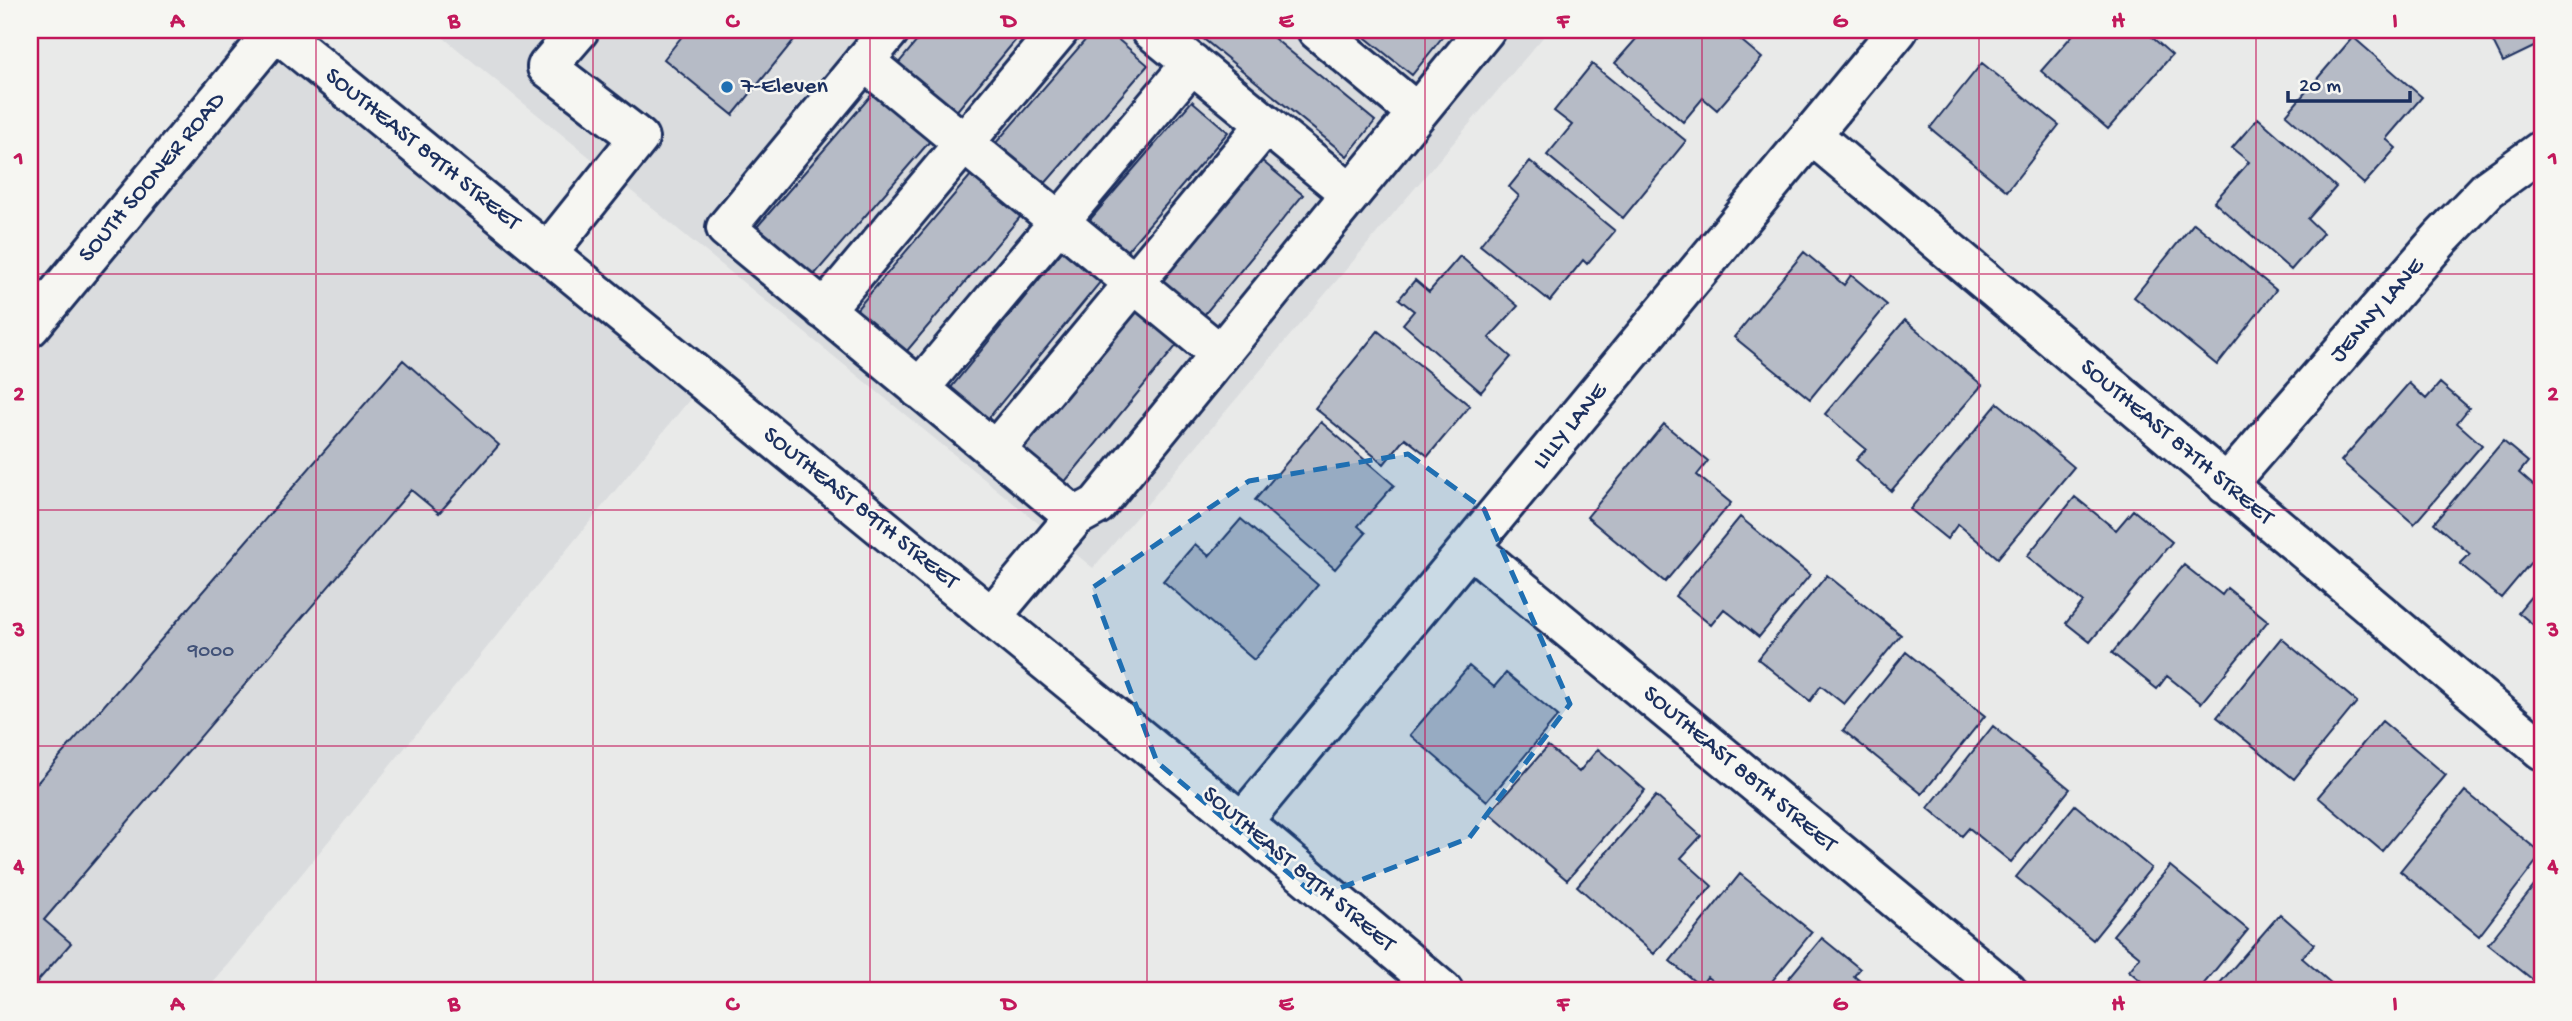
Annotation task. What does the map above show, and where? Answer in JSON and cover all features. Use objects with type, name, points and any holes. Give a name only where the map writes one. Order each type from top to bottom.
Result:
[{"type":"street","name":"SOUTHEAST 89TH STREET","points":[[276,30],[992,616],[1443,991]]},
{"type":"street","name":"SOUTH SOONER ROAD","points":[[30,327],[276,30]]},
{"type":"street","points":[[547,253],[639,138],[547,67],[579,30]]},
{"type":"street","points":[[890,30],[726,228],[1075,517]]},
{"type":"street","points":[[824,310],[1059,30]]},
{"type":"street","points":[[1317,30],[1417,113]]},
{"type":"street","points":[[992,616],[1075,517],[1097,505],[1485,30]]},
{"type":"street","name":"LILLY LANE","points":[[1242,822],[1898,30]]},
{"type":"street","points":[[919,389],[1060,220],[1179,43],[1266,124],[1351,194]]},
{"type":"street","points":[[864,61],[1220,354]]},
{"type":"street","points":[[995,452],[1266,124]]},
{"type":"street","name":"SOUTHEAST 87TH STREET","points":[[1812,135],[2542,750]]},
{"type":"street","name":"JENNY LANE","points":[[2226,485],[2441,238],[2488,189],[2542,150]]},
{"type":"street","name":"SOUTHEAST 88TH STREET","points":[[1471,548],[2007,991]]},
{"type":"highlighted area","points":[[1408,454],[1484,509],[1570,704],[1469,838],[1317,897],[1157,762],[1092,588],[1249,481]]},
{"type":"shaded area","points":[[276,30],[704,382],[206,991],[30,991],[30,327]]},
{"type":"shaded area","points":[[434,30],[1549,30],[1093,568]]},
{"type":"building","name":"7-Eleven","points":[[687,30],[802,30],[733,115],[664,59]]},
{"type":"building","points":[[926,30],[1024,30],[950,119],[892,71]]},
{"type":"building","points":[[1094,30],[1107,30],[1148,65],[1036,194],[988,152]]},
{"type":"building","points":[[1205,30],[1264,30],[1375,121],[1347,156],[1200,36]]},
{"type":"building","points":[[1356,30],[1448,30],[1412,75]]},
{"type":"building","points":[[1644,30],[1729,30],[1762,58],[1717,110],[1703,98],[1683,122],[1615,63]]},
{"type":"building","points":[[2077,30],[2144,30],[2172,55],[2108,129],[2041,71]]},
{"type":"building","points":[[2487,30],[2542,30],[2542,43],[2503,62]]},
{"type":"building","points":[[2353,37],[2422,97],[2386,139],[2396,148],[2364,184],[2286,115]]},
{"type":"building","points":[[1982,63],[2059,125],[2007,191],[1930,128]]},
{"type":"building","points":[[1592,64],[1686,141],[1623,218],[1547,155],[1572,125],[1554,111]]},
{"type":"building","points":[[881,84],[937,133],[814,275],[757,227]]},
{"type":"building","points":[[1192,101],[1228,132],[1118,261],[1082,229]]},
{"type":"building","points":[[2258,118],[2336,187],[2308,219],[2323,233],[2291,270],[2214,202],[2249,162],[2232,148]]},
{"type":"building","points":[[1261,160],[1303,195],[1195,326],[1153,290]]},
{"type":"building","points":[[1530,161],[1615,231],[1587,264],[1583,260],[1550,301],[1480,245],[1519,196],[1509,187]]},
{"type":"building","points":[[977,168],[1026,210],[906,352],[856,310]]},
{"type":"building","points":[[2194,223],[2276,290],[2217,365],[2134,297]]},
{"type":"building","points":[[1068,244],[1106,275],[987,420],[949,390]]},
{"type":"building","points":[[1804,252],[1844,285],[1851,275],[1887,305],[1810,399],[1734,337]]},
{"type":"building","points":[[1460,256],[1518,306],[1489,338],[1511,357],[1481,392],[1403,324],[1414,311],[1399,299],[1415,280],[1429,292]]},
{"type":"building","points":[[1139,304],[1182,339],[1063,484],[1021,448]]},
{"type":"building","points":[[1905,320],[1982,385],[1891,491],[1856,460],[1866,449],[1825,414]]},
{"type":"building","points":[[1378,331],[1470,406],[1428,456],[1405,438],[1384,464],[1315,408]]},
{"type":"building","points":[[403,360],[499,445],[439,513],[411,490],[44,920],[71,943],[30,990],[30,791]]},
{"type":"building","points":[[2409,383],[2426,399],[2440,383],[2469,408],[2457,423],[2482,445],[2414,524],[2341,461]]},
{"type":"building","points":[[1998,403],[2074,467],[1998,558],[1958,524],[1947,539],[1910,509]]},
{"type":"building","points":[[1321,422],[1394,485],[1358,526],[1366,533],[1335,569],[1255,500]]},
{"type":"building","points":[[1664,424],[1708,461],[1697,475],[1731,503],[1665,582],[1587,517]]},
{"type":"building","points":[[2503,441],[2528,462],[2519,473],[2542,493],[2542,549],[2501,598],[2460,564],[2470,554],[2434,523]]},
{"type":"building","points":[[2075,497],[2116,530],[2133,510],[2172,542],[2090,642],[2066,623],[2083,602],[2027,556]]},
{"type":"building","points":[[1740,517],[1810,575],[1759,637],[1724,609],[1711,625],[1675,596]]},
{"type":"building","points":[[1241,519],[1318,585],[1254,660],[1163,581],[1195,544],[1209,556]]},
{"type":"building","points":[[2184,565],[2222,595],[2227,588],[2268,621],[2201,703],[2167,676],[2157,689],[2112,653]]},
{"type":"building","points":[[1827,575],[1901,635],[1844,704],[1821,686],[1810,701],[1758,659]]},
{"type":"building","points":[[2542,583],[2542,632],[2518,612]]},
{"type":"building","points":[[2281,638],[2357,702],[2294,779],[2217,717]]},
{"type":"building","points":[[1906,652],[1985,716],[1922,794],[1843,730]]},
{"type":"building","points":[[1469,666],[1494,687],[1506,673],[1558,716],[1487,801],[1410,735]]},
{"type":"building","points":[[2382,721],[2446,775],[2382,851],[2318,797]]},
{"type":"building","points":[[1993,726],[2070,789],[2011,862],[1969,828],[1962,836],[1928,808]]},
{"type":"building","points":[[1548,746],[1579,772],[1598,749],[1645,790],[1567,880],[1489,813]]},
{"type":"building","points":[[2465,791],[2542,854],[2479,936],[2400,871]]},
{"type":"building","points":[[1656,796],[1701,836],[1681,858],[1712,886],[1654,954],[1577,886]]},
{"type":"building","points":[[2075,805],[2151,868],[2093,940],[2016,877]]},
{"type":"building","points":[[2170,866],[2248,930],[2198,991],[2153,991],[2129,971],[2140,957],[2113,935]]},
{"type":"building","points":[[1740,874],[1812,932],[1764,991],[1725,991],[1707,977],[1700,986],[1670,961]]},
{"type":"building","points":[[2542,876],[2542,987],[2488,944]]},
{"type":"building","points":[[2280,914],[2314,944],[2302,958],[2340,991],[2213,991]]},
{"type":"building","points":[[1822,938],[1860,969],[1854,976],[1872,991],[1778,991]]},
{"type":"place","name":"7-Eleven","points":[[727,87]]}]
